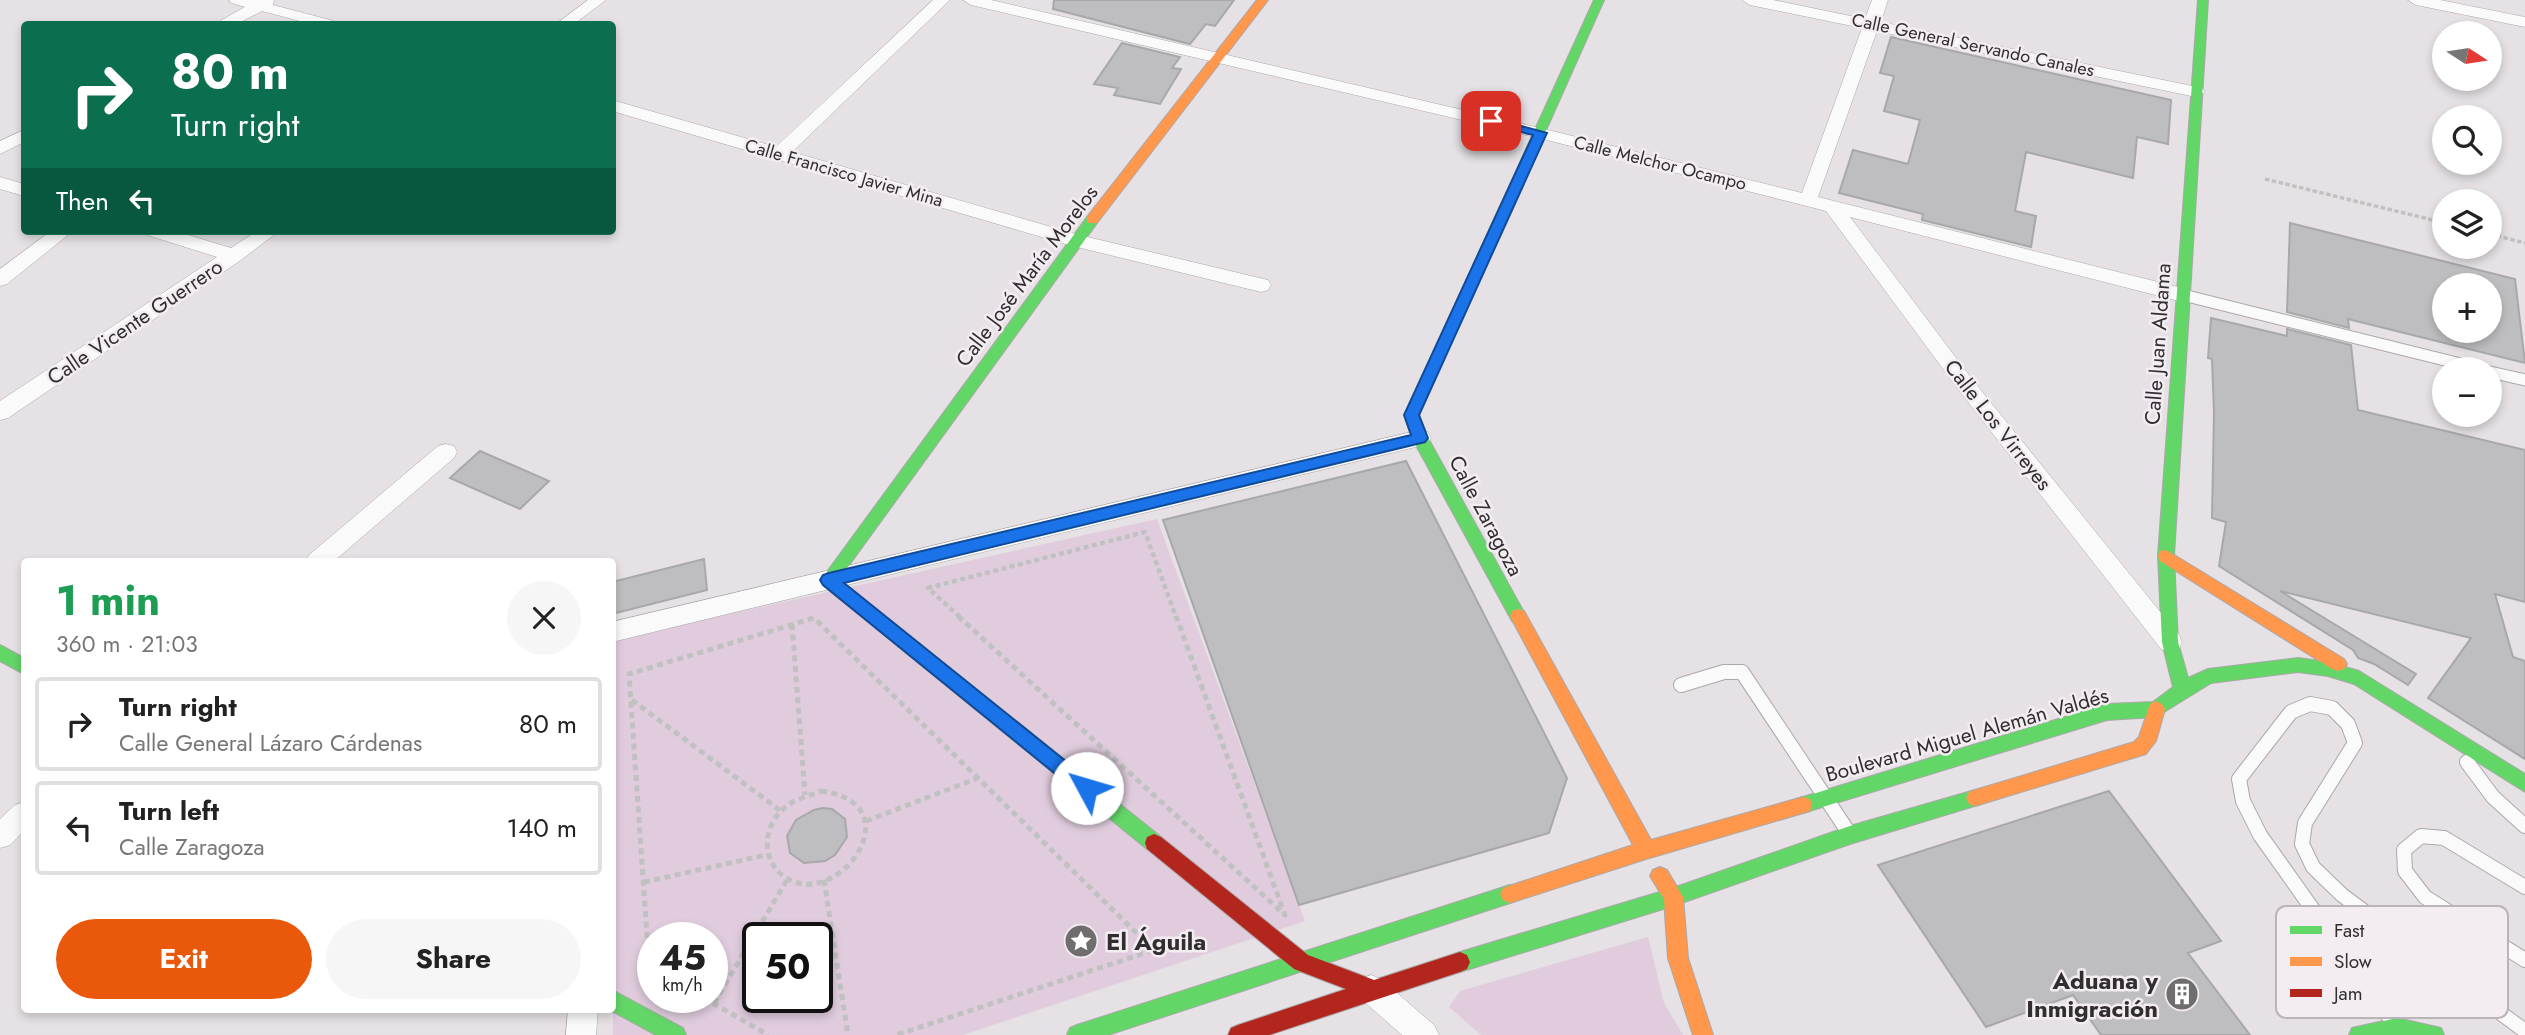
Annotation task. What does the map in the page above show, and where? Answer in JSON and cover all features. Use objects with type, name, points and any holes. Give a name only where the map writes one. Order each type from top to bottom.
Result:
[{"type":"main road","name":"Calle José María Morelos","points":[[829,580],[1076,241],[1263,0]]},
{"type":"main road","name":"Calle Zaragoza","points":[[1599,0],[1412,415],[1420,438],[1646,850]]},
{"type":"main road","name":"Calle Juan Aldama","points":[[2182,690],[2170,642],[2166,556],[2167,497],[2203,0]]},
{"type":"main road","points":[[2166,556],[2525,784]]},
{"type":"main road","points":[[829,580],[1301,962],[1371,989]]},
{"type":"main road","points":[[0,652],[21,665]]},
{"type":"main road","points":[[1238,1035],[1371,989],[1673,897],[1850,835],[2140,748],[2147,741],[2156,709],[2182,690],[2208,676],[2298,664],[2359,678]]},
{"type":"main road","name":"Boulevard Miguel Alemán Valdés","points":[[1077,1035],[1646,850],[2107,712],[2156,709]]},
{"type":"main road","points":[[1646,850],[1673,897],[1678,958],[1703,1035]]},
{"type":"main road","points":[[616,1002],[676,1035]]},
{"type":"main road","points":[[2359,1035],[2397,1028],[2434,1035]]},
{"type":"street","points":[[237,0],[265,3],[319,21]]},
{"type":"street","points":[[568,21],[598,0]]},
{"type":"street","points":[[779,154],[942,0]]},
{"type":"street","name":"Calle Melchor Ocampo","points":[[971,0],[1540,133],[2183,295]]},
{"type":"street","name":"Calle General Servando Canales","points":[[1750,0],[2196,92]]},
{"type":"street","points":[[1808,200],[1880,0]]},
{"type":"street","points":[[2416,0],[2525,22],[2521,0]]},
{"type":"street","points":[[232,21],[265,3]]},
{"type":"street","name":"Calle Francisco Javier Mina","points":[[616,106],[1076,241],[1261,285]]},
{"type":"street","points":[[0,149],[21,137]]},
{"type":"street","points":[[0,183],[21,189]]},
{"type":"street","name":"Calle Los Virreyes","points":[[1831,205],[1968,388],[2170,642]]},
{"type":"street","points":[[0,279],[59,235]]},
{"type":"street","points":[[168,235],[234,256]]},
{"type":"street","name":"Calle Vicente Guerrero","points":[[0,412],[264,235]]},
{"type":"street","points":[[616,631],[1420,438]]},
{"type":"street","points":[[322,558],[446,452]]},
{"type":"street","points":[[0,836],[21,817]]},
{"type":"street","points":[[1371,989],[1424,1035]]},
{"type":"street","points":[[581,1035],[583,1013]]},
{"type":"lane","points":[[2183,295],[2433,357]]},
{"type":"lane","points":[[2502,375],[2525,380]]},
{"type":"lane","points":[[1681,685],[1724,673],[1742,673],[1850,835]]},
{"type":"lane","points":[[2310,906],[2260,835],[2244,802],[2239,779],[2291,712],[2309,704],[2332,708],[2348,724],[2354,743],[2305,823],[2302,844],[2313,867],[2357,906]]},
{"type":"lane","points":[[2457,743],[2479,782],[2506,811],[2525,826]]},
{"type":"lane","points":[[2439,906],[2425,897],[2405,871],[2404,850],[2421,836],[2444,838],[2525,887]]},
{"type":"lane","points":[[2508,949],[2525,960]]},
{"type":"lane","points":[[2390,1018],[2397,1028]]},
{"type":"lane","points":[[2508,1018],[2525,1031]]},
{"type":"path","points":[[2265,180],[2432,220]]},
{"type":"path","points":[[2502,237],[2525,243]]},
{"type":"path","points":[[1145,531],[1285,915],[1194,831],[928,587],[1145,531]]},
{"type":"path","points":[[646,922],[629,674],[814,618],[1154,950],[895,1035]]},
{"type":"path","points":[[792,624],[805,795]]},
{"type":"path","points":[[631,699],[781,811]]},
{"type":"path","points":[[866,821],[978,778]]},
{"type":"path","points":[[821,791],[844,795],[861,808],[866,821],[866,835],[861,849],[840,873],[824,880],[811,883],[788,880],[770,866],[766,855],[765,840],[781,811],[805,795],[821,791]]},
{"type":"path","points":[[643,882],[766,855]]},
{"type":"path","points":[[728,980],[788,880]]},
{"type":"path","points":[[824,880],[848,1035]]},
{"type":"path","points":[[728,1011],[768,1035]]},
{"type":"shaded area","points":[[1157,519],[1305,921],[963,1035],[613,1035],[613,1013],[616,1013],[616,639]]},
{"type":"shaded area","points":[[1648,937],[1664,1003],[1683,1035],[1481,1035],[1449,1007],[1460,991]]},
{"type":"building","points":[[1054,0],[1234,0],[1215,26],[1206,24],[1190,44],[1053,9]]},
{"type":"building","points":[[1891,37],[2171,100],[2168,144],[2137,137],[2133,178],[2026,152],[2015,211],[2036,216],[2031,247],[1922,220],[1923,214],[1839,193],[1853,150],[1908,164],[1920,120],[1884,111],[1894,76],[1880,73]]},
{"type":"building","points":[[1122,43],[1180,57],[1172,68],[1181,69],[1160,104],[1114,95],[1118,88],[1094,84]]},
{"type":"building","points":[[2290,223],[2491,273],[2432,273],[2432,340],[2348,319],[2349,328],[2287,312]]},
{"type":"building","points":[[2502,276],[2515,279],[2525,363],[2445,343],[2502,343]]},
{"type":"building","points":[[2211,318],[2287,336],[2287,329],[2351,345],[2358,410],[2525,450],[2525,602],[2495,594],[2513,657],[2525,661],[2525,759],[2428,698],[2471,638],[2280,591],[2416,674],[2408,685],[2374,664],[2358,658],[2353,650],[2219,566],[2226,522],[2212,518],[2214,413],[2212,359],[2208,358]]},
{"type":"building","points":[[480,451],[549,481],[520,509],[450,478]]},
{"type":"building","points":[[1406,461],[1567,778],[1549,833],[1299,905],[1163,520]]},
{"type":"building","points":[[704,559],[707,590],[616,613],[616,581]]},
{"type":"building","points":[[2109,791],[2221,941],[2188,953],[2250,1035],[2101,1035],[2073,995],[1986,1027],[1878,865]]},
{"type":"building","points":[[823,808],[832,809],[845,819],[847,837],[835,855],[825,861],[804,863],[790,853],[787,836],[796,820]]},
{"type":"traffic: fast","points":[[1518,616],[1420,438],[1412,415],[1599,0]]},
{"type":"traffic: fast","points":[[2182,690],[2170,642],[2166,556],[2203,0]]},
{"type":"traffic: fast","points":[[1092,220],[829,580],[1154,843]]},
{"type":"traffic: fast","points":[[0,652],[21,665]]},
{"type":"traffic: fast","points":[[2156,709],[2182,690],[2208,676],[2298,665],[2328,669],[2359,678],[2525,784]]},
{"type":"traffic: fast","points":[[1803,805],[2107,712],[2156,709]]},
{"type":"traffic: fast","points":[[1460,962],[1673,897],[1850,835],[1975,798]]},
{"type":"traffic: fast","points":[[1077,1035],[1510,894]]},
{"type":"traffic: fast","points":[[616,1002],[676,1035]]},
{"type":"traffic: fast","points":[[2359,1035],[2397,1028],[2434,1035]]},
{"type":"traffic: slow","points":[[1092,220],[1263,0]]},
{"type":"traffic: slow","points":[[2166,556],[2338,664]]},
{"type":"traffic: slow","points":[[1518,616],[1646,850]]},
{"type":"traffic: slow","points":[[1975,798],[2140,748],[2147,741],[2156,709]]},
{"type":"traffic: slow","points":[[1510,894],[1646,850],[1803,805]]},
{"type":"traffic: slow","points":[[1660,876],[1673,897],[1678,958],[1703,1035]]},
{"type":"traffic: jam","points":[[1154,843],[1301,962],[1371,989]]},
{"type":"traffic: jam","points":[[1238,1035],[1460,962]]},
{"type":"place","name":"El Águila","points":[[1081,941]]},
{"type":"place","name":"Aduana y Inmigración","points":[[2182,994]]},
{"type":"route","points":[[1087,788],[829,580],[1420,438],[1412,415],[1540,133],[1491,121]]}]
